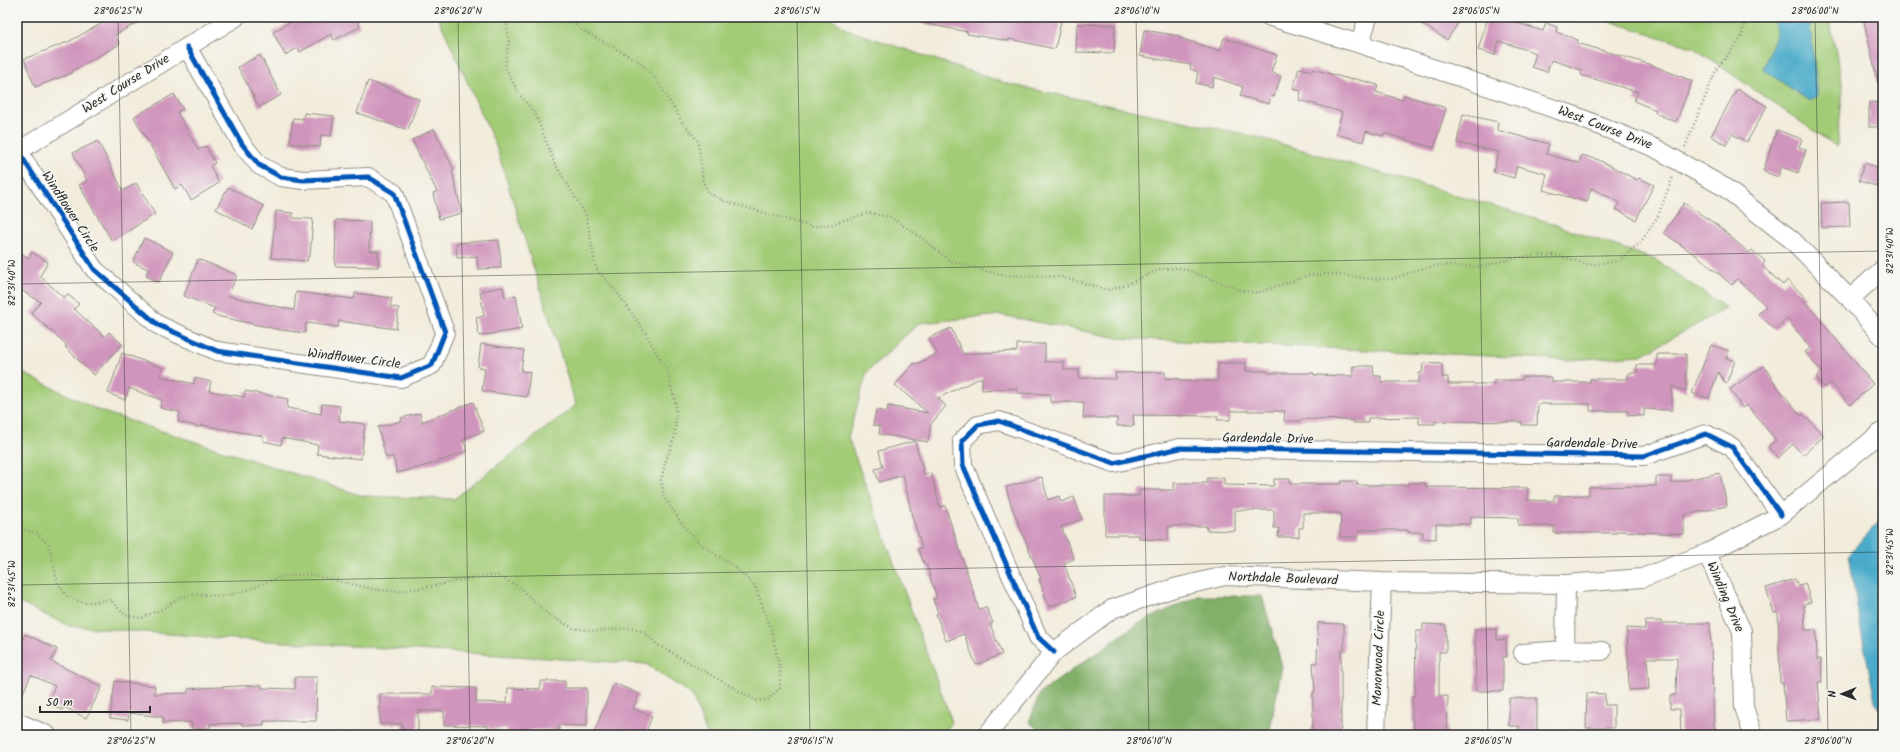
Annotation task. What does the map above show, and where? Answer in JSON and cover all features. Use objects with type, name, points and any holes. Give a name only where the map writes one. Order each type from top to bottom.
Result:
[{"type":"street","name":"West Course Drive","points":[[18,151],[236,17]]},
{"type":"street","name":"West Course Drive","points":[[1270,17],[1360,44],[1573,115],[1655,148],[1724,187],[1792,240],[1850,299],[1883,337]]},
{"type":"street","points":[[1360,44],[1368,17]]},
{"type":"street","name":"Windflower Circle","points":[[18,151],[94,269],[158,325],[217,350],[401,378],[432,365],[445,332],[394,193],[368,177],[302,180],[282,177],[259,165],[242,144],[187,47]]},
{"type":"street","points":[[1850,299],[1883,269]]},
{"type":"street","name":"Gardendale Drive","points":[[1054,652],[1038,637],[963,465],[962,441],[978,425],[999,421],[1114,463],[1180,448],[1644,456],[1706,434],[1732,447],[1781,515]]},
{"type":"street","name":"Northdale Boulevard","points":[[987,735],[1054,652],[1112,609],[1174,588],[1225,576],[1382,582],[1566,584],[1642,578],[1707,553],[1781,515],[1883,431]]},
{"type":"street","name":"Winding Drive","points":[[1707,553],[1742,631],[1744,707],[1753,735]]},
{"type":"street","name":"Manorwood Circle","points":[[1376,735],[1382,582]]},
{"type":"street","points":[[1565,650],[1566,584]]},
{"type":"street","points":[[1523,653],[1565,650],[1602,651]]},
{"type":"street","points":[[17,722],[47,735]]},
{"type":"path","points":[[17,527],[38,534],[49,545],[58,584],[67,596],[84,603],[110,600],[125,615],[141,618],[162,609],[181,597],[198,594],[220,596],[239,593],[280,577],[309,574],[377,590],[401,591],[434,586],[478,576],[498,576],[518,586],[550,616],[573,628],[594,631],[630,628],[644,632],[658,645],[757,701],[769,699],[780,688],[780,669],[772,632],[755,586],[737,569],[701,544],[690,533],[664,497],[661,480],[666,460],[675,436],[676,405],[667,371],[646,334],[619,294],[596,268],[586,214],[555,164],[535,113],[519,94],[505,67],[508,39],[506,17]]},
{"type":"path","points":[[566,17],[582,30],[640,62],[655,78],[682,122],[698,141],[703,181],[708,193],[719,198],[813,227],[832,224],[868,213],[890,217],[919,236],[949,260],[1000,275],[1061,277],[1109,290],[1129,284],[1159,269],[1181,268],[1241,290],[1257,293],[1310,275],[1331,274],[1373,279],[1393,279],[1418,270],[1440,265],[1480,267],[1518,256],[1556,255],[1590,265],[1618,262],[1641,242],[1658,216],[1716,70],[1741,38],[1746,17]]},
{"type":"green space","points":[[438,17],[829,17],[848,30],[1008,84],[1258,137],[1542,220],[1656,260],[1726,308],[1642,355],[1571,360],[1119,338],[1001,315],[919,323],[867,372],[848,437],[952,722],[943,735],[707,735],[692,695],[646,664],[219,638],[70,626],[17,602],[17,370],[100,411],[363,496],[454,499],[576,405],[496,146]]},
{"type":"green space","points":[[1597,17],[1829,17],[1843,88],[1837,147],[1694,48]]},
{"type":"green space","points":[[1198,596],[1262,596],[1282,666],[1269,735],[1045,735],[1029,722],[1040,693],[1137,624]]},
{"type":"water","points":[[1774,17],[1809,17],[1818,96],[1809,101],[1763,69],[1776,34]]},
{"type":"water","points":[[1883,517],[1883,713],[1876,705],[1859,620],[1849,554]]},
{"type":"building","points":[[113,17],[148,17],[115,35],[120,44],[72,71],[72,73],[35,87],[24,59],[70,41]]},
{"type":"building","points":[[299,17],[356,17],[360,27],[334,40],[331,34],[300,52],[298,48],[285,55],[273,32]]},
{"type":"building","points":[[922,17],[1062,17],[1055,49],[1009,39],[1009,41],[967,34],[968,32],[921,23]]},
{"type":"building","points":[[1411,17],[1462,17],[1447,40]]},
{"type":"building","points":[[1488,17],[1498,17],[1543,31],[1546,23],[1557,27],[1556,32],[1578,40],[1577,43],[1649,64],[1692,81],[1676,122],[1655,113],[1656,110],[1634,101],[1638,92],[1581,75],[1582,70],[1551,60],[1547,72],[1532,67],[1536,53],[1499,41],[1495,55],[1478,50]]},
{"type":"building","points":[[1863,17],[1883,17],[1883,83],[1878,83]]},
{"type":"building","points":[[1077,24],[1115,25],[1114,53],[1076,52]]},
{"type":"building","points":[[1144,30],[1180,36],[1180,38],[1220,51],[1224,38],[1277,55],[1271,72],[1281,76],[1274,97],[1271,96],[1269,104],[1240,96],[1243,87],[1214,77],[1212,87],[1196,83],[1198,72],[1190,69],[1191,65],[1140,56]]},
{"type":"building","points":[[260,55],[281,95],[259,107],[238,67]]},
{"type":"building","points":[[1299,68],[1312,71],[1313,69],[1352,80],[1352,78],[1378,85],[1376,92],[1402,100],[1404,95],[1446,108],[1434,148],[1384,133],[1383,136],[1366,131],[1363,142],[1336,134],[1342,112],[1299,100],[1301,91],[1293,89]]},
{"type":"building","points":[[368,81],[419,99],[408,130],[357,113]]},
{"type":"building","points":[[1737,89],[1767,106],[1747,142],[1732,134],[1726,145],[1711,136]]},
{"type":"building","points":[[174,94],[183,109],[177,112],[198,150],[206,146],[215,163],[210,166],[219,183],[191,200],[182,185],[175,189],[134,117]]},
{"type":"building","points":[[1869,102],[1883,103],[1883,127],[1869,127]]},
{"type":"building","points":[[304,113],[334,116],[331,136],[321,135],[320,147],[290,143],[293,118],[303,119]]},
{"type":"building","points":[[1463,114],[1498,122],[1497,130],[1549,144],[1546,154],[1579,163],[1582,155],[1599,160],[1637,180],[1639,178],[1654,185],[1636,220],[1616,209],[1619,202],[1591,188],[1587,202],[1543,190],[1547,174],[1517,166],[1514,178],[1493,172],[1499,152],[1457,143]]},
{"type":"building","points":[[434,129],[454,170],[452,171],[462,213],[439,219],[433,193],[437,192],[412,140]]},
{"type":"building","points":[[1777,130],[1802,139],[1799,147],[1806,150],[1798,173],[1781,167],[1778,177],[1763,171]]},
{"type":"building","points":[[98,141],[123,191],[136,183],[155,214],[112,241],[79,185],[87,181],[73,153]]},
{"type":"building","points":[[1864,163],[1883,169],[1883,188],[1859,181]]},
{"type":"building","points":[[228,187],[264,206],[252,229],[216,209]]},
{"type":"building","points":[[1849,202],[1850,227],[1822,228],[1821,203]]},
{"type":"building","points":[[1684,203],[1717,225],[1749,253],[1752,250],[1765,261],[1762,266],[1783,285],[1787,280],[1805,297],[1803,299],[1873,384],[1850,405],[1831,383],[1825,388],[1816,377],[1822,372],[1805,352],[1811,348],[1786,318],[1776,330],[1758,314],[1766,306],[1737,279],[1732,285],[1700,258],[1664,233]]},
{"type":"building","points":[[276,211],[293,213],[293,218],[313,219],[310,256],[308,256],[307,261],[271,258]]},
{"type":"building","points":[[336,220],[370,221],[369,251],[378,251],[378,267],[335,266]]},
{"type":"building","points":[[144,238],[173,252],[159,282],[146,276],[148,269],[133,262]]},
{"type":"building","points":[[499,240],[501,268],[478,269],[477,256],[457,258],[456,243]]},
{"type":"building","points":[[17,251],[29,258],[32,252],[48,262],[40,276],[64,298],[67,294],[79,304],[74,309],[105,337],[109,332],[122,344],[94,375],[65,347],[67,345],[31,313],[41,302],[17,288]]},
{"type":"building","points":[[198,259],[237,275],[228,296],[294,310],[296,292],[354,299],[355,293],[392,298],[390,307],[399,308],[396,329],[339,321],[338,327],[306,323],[305,333],[281,330],[212,314],[215,308],[184,296]]},
{"type":"building","points":[[503,287],[505,297],[516,295],[522,329],[479,336],[476,318],[484,316],[480,291]]},
{"type":"building","points":[[951,328],[963,354],[1017,351],[1017,344],[1045,344],[1045,362],[1064,362],[1064,370],[1079,370],[1079,378],[1116,379],[1115,373],[1165,372],[1165,378],[1180,379],[1180,381],[1218,381],[1218,363],[1246,363],[1246,371],[1353,376],[1353,366],[1373,366],[1374,376],[1381,376],[1381,382],[1419,382],[1419,373],[1422,373],[1423,363],[1442,364],[1442,377],[1448,377],[1448,384],[1494,384],[1494,380],[1522,380],[1522,377],[1552,377],[1552,382],[1590,382],[1590,379],[1628,379],[1628,373],[1637,373],[1637,365],[1657,365],[1657,354],[1686,354],[1686,391],[1672,386],[1672,410],[1644,409],[1644,416],[1628,415],[1628,411],[1590,411],[1590,404],[1538,404],[1537,425],[1522,425],[1522,422],[1435,421],[1435,424],[1419,424],[1419,417],[1368,418],[1368,423],[1353,423],[1353,420],[1301,419],[1301,421],[1284,421],[1285,411],[1230,411],[1230,420],[1217,420],[1218,416],[1133,415],[1134,426],[1117,426],[1117,418],[1083,418],[1084,402],[1050,402],[1050,394],[1017,393],[1017,388],[982,390],[982,377],[938,398],[946,406],[931,424],[928,442],[879,434],[880,426],[873,425],[876,410],[887,412],[888,406],[928,413],[895,385],[914,363],[916,364],[937,354],[929,338]]},
{"type":"building","points":[[481,344],[524,350],[521,371],[530,372],[527,397],[482,391],[485,368],[478,367]]},
{"type":"building","points":[[1711,345],[1729,351],[1726,358],[1735,361],[1726,384],[1718,372],[1709,398],[1692,393]]},
{"type":"building","points":[[122,353],[163,368],[160,376],[194,384],[195,378],[211,382],[209,391],[244,397],[245,391],[288,399],[287,408],[321,414],[322,404],[340,406],[339,421],[365,424],[361,459],[317,454],[318,445],[282,438],[281,445],[263,441],[263,436],[201,425],[200,427],[178,422],[180,412],[160,408],[162,400],[129,388],[125,400],[108,393]]},
{"type":"building","points":[[1764,366],[1776,385],[1801,416],[1803,414],[1824,436],[1803,455],[1793,444],[1778,458],[1768,447],[1776,440],[1747,405],[1742,408],[1730,389]]},
{"type":"building","points":[[473,402],[484,431],[463,439],[467,451],[432,464],[397,473],[393,456],[386,458],[378,427],[402,421],[401,418],[420,413],[422,422]]},
{"type":"building","points":[[915,441],[924,474],[931,473],[940,507],[945,506],[979,609],[986,607],[993,623],[990,624],[1002,654],[976,665],[964,634],[946,641],[936,614],[938,613],[933,599],[937,598],[926,564],[925,565],[918,549],[922,547],[912,516],[903,475],[879,482],[875,469],[883,467],[879,451]]},
{"type":"building","points":[[1720,473],[1727,506],[1684,515],[1684,534],[1617,531],[1617,533],[1554,533],[1554,526],[1518,526],[1518,518],[1471,517],[1471,524],[1436,524],[1436,539],[1422,538],[1423,532],[1408,532],[1408,530],[1359,530],[1359,537],[1340,537],[1341,513],[1303,513],[1303,528],[1299,528],[1299,537],[1278,537],[1279,528],[1274,528],[1274,510],[1235,510],[1235,531],[1206,530],[1207,526],[1168,526],[1168,540],[1139,539],[1139,535],[1105,535],[1105,496],[1139,496],[1140,490],[1174,490],[1174,483],[1207,483],[1207,478],[1224,478],[1224,485],[1274,486],[1274,479],[1290,479],[1290,484],[1341,484],[1341,481],[1357,481],[1357,485],[1408,485],[1408,483],[1426,483],[1426,487],[1528,488],[1527,500],[1554,501],[1554,496],[1589,495],[1589,487],[1656,486],[1656,477],[1671,477],[1671,483]]},
{"type":"building","points":[[1042,477],[1048,500],[1059,496],[1061,502],[1074,497],[1082,519],[1061,527],[1074,559],[1064,563],[1076,597],[1049,607],[1039,579],[1041,579],[1011,505],[1006,487]]},
{"type":"building","points":[[1795,579],[1798,586],[1805,583],[1811,602],[1804,604],[1805,630],[1816,630],[1817,659],[1821,659],[1822,682],[1818,682],[1821,719],[1786,721],[1783,683],[1780,683],[1778,612],[1774,613],[1766,588]]},
{"type":"building","points":[[1645,621],[1661,621],[1661,623],[1710,623],[1714,726],[1718,735],[1681,735],[1680,709],[1670,709],[1670,696],[1676,695],[1677,658],[1647,658],[1649,689],[1629,690],[1627,628],[1645,629]]},
{"type":"building","points":[[1318,623],[1344,624],[1344,651],[1341,651],[1341,726],[1339,735],[1310,735],[1313,724],[1313,692],[1315,692],[1313,663],[1317,663]]},
{"type":"building","points":[[1423,624],[1446,625],[1446,652],[1439,652],[1439,696],[1448,696],[1447,735],[1413,735],[1414,722],[1412,722],[1412,696],[1415,696],[1416,631],[1423,631]]},
{"type":"building","points":[[1475,629],[1497,629],[1497,640],[1506,639],[1507,657],[1503,657],[1503,691],[1476,691]]},
{"type":"building","points":[[25,634],[57,649],[51,661],[102,687],[86,718],[64,707],[62,710],[47,703],[55,686],[31,675],[17,706],[17,651]]},
{"type":"building","points":[[295,677],[317,677],[316,721],[264,721],[264,725],[242,725],[242,723],[210,724],[210,728],[192,729],[191,722],[163,723],[163,717],[129,713],[128,720],[110,718],[115,681],[155,686],[154,694],[188,693],[188,689],[262,685],[262,688],[295,689]]},
{"type":"building","points":[[540,681],[565,681],[565,688],[587,688],[587,726],[559,725],[559,730],[530,730],[530,734],[506,734],[507,729],[488,729],[488,726],[444,725],[444,711],[418,711],[418,731],[402,731],[402,724],[380,724],[380,694],[432,694],[432,687],[476,688],[476,702],[507,703],[508,688],[540,689]]},
{"type":"building","points":[[614,683],[639,694],[633,709],[652,716],[645,735],[601,735],[594,732]]},
{"type":"building","points":[[1587,693],[1605,694],[1605,705],[1614,705],[1614,728],[1586,728]]},
{"type":"building","points":[[1509,698],[1537,698],[1537,734],[1519,735],[1519,726],[1509,726]]},
{"type":"cycle path","points":[[18,151],[94,269],[158,325],[217,351],[401,378],[432,365],[445,332],[394,193],[368,177],[303,180],[281,177],[259,165],[242,144],[187,47]]},
{"type":"cycle path","points":[[1054,652],[1038,637],[963,465],[962,441],[978,425],[999,421],[1114,463],[1180,448],[1644,456],[1706,434],[1732,447],[1781,515]]}]
